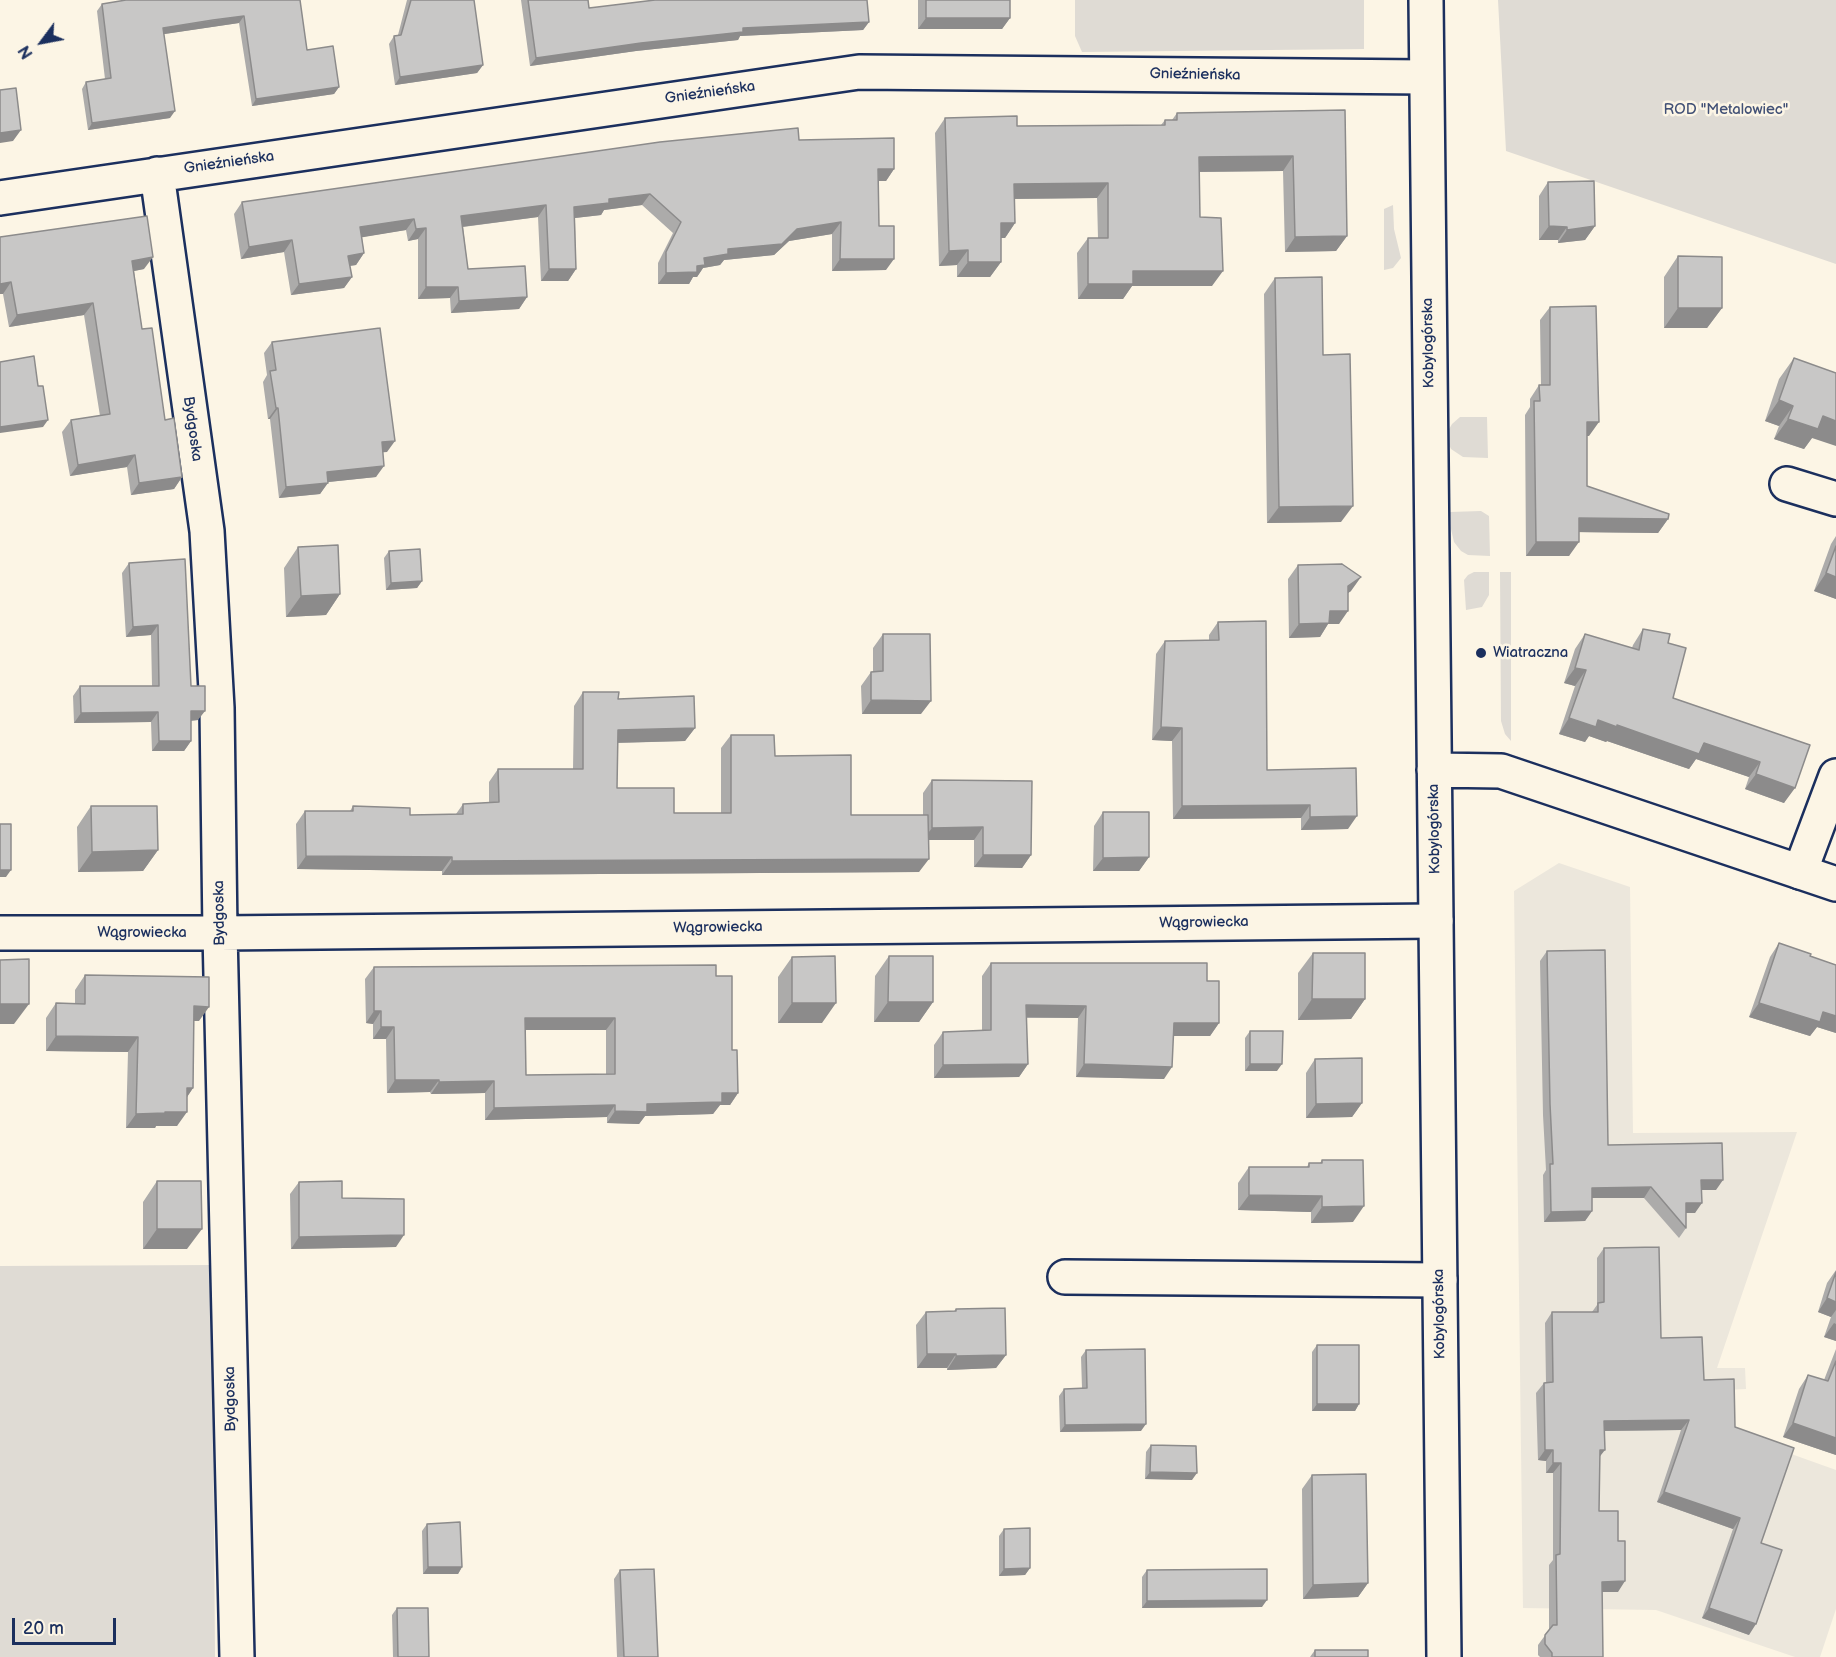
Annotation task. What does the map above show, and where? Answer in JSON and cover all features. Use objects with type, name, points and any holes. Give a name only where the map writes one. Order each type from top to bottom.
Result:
[{"type":"street","name":"Kobylogórska","points":[[1426,0],[1444,1657]]},
{"type":"street","name":"Gnieźnieńska","points":[[0,198],[859,72],[1426,77]]},
{"type":"street","name":"Bydgoska","points":[[157,174],[207,531],[217,708],[237,1657]]},
{"type":"street","points":[[1786,484],[1836,499]]},
{"type":"street","points":[[1434,770],[1501,771],[1836,884]]},
{"type":"street","points":[[1800,872],[1836,776]]},
{"type":"street","name":"Wągrowiecka","points":[[0,933],[220,933],[1436,921]]},
{"type":"street","points":[[1065,1277],[1440,1280]]},
{"type":"shaded area","points":[[1559,863],[1630,887],[1633,1133],[1797,1132],[1717,1368],[1745,1368],[1746,1389],[1727,1390],[1727,1431],[1836,1470],[1836,1609],[1820,1657],[1795,1657],[1656,1610],[1523,1608],[1514,891]]},
{"type":"green space","points":[[1075,0],[1364,0],[1364,49],[1082,52],[1075,36]]},
{"type":"green space","name":"ROD \"Metalowiec\"","points":[[1498,0],[1836,0],[1836,264],[1506,151]]},
{"type":"green space","points":[[1393,205],[1394,229],[1401,258],[1393,268],[1384,270],[1384,209]]},
{"type":"green space","points":[[1460,417],[1487,417],[1488,458],[1463,457],[1451,449],[1448,431]]},
{"type":"green space","points":[[1481,511],[1489,516],[1490,556],[1468,555],[1461,551],[1454,542],[1451,529],[1450,512]]},
{"type":"green space","points":[[1474,572],[1489,572],[1489,595],[1482,607],[1466,610],[1464,580]]},
{"type":"green space","points":[[1500,572],[1511,572],[1511,741],[1505,734],[1501,721]]},
{"type":"green space","points":[[212,1265],[215,1657],[0,1657],[0,1266]]},
{"type":"building","points":[[126,0],[300,0],[307,50],[333,46],[339,87],[256,99],[244,16],[213,20],[163,28],[175,111],[92,123],[86,82],[111,78],[102,4]]},
{"type":"building","points":[[411,0],[474,0],[483,65],[400,77],[394,36],[401,35]]},
{"type":"building","points":[[528,0],[588,0],[589,8],[655,0],[867,0],[869,22],[743,28],[743,32],[536,58]]},
{"type":"building","points":[[926,0],[1010,0],[1010,18],[926,18]]},
{"type":"building","points":[[16,88],[21,130],[0,133],[0,90]]},
{"type":"building","points":[[1345,110],[1347,236],[1295,237],[1293,156],[1199,157],[1200,217],[1221,218],[1223,271],[1133,271],[1133,284],[1088,284],[1088,238],[1108,238],[1108,183],[1014,184],[1015,223],[1001,223],[1001,262],[968,262],[968,250],[949,251],[945,118],[1017,116],[1017,126],[1165,125],[1165,120],[1177,120],[1177,113]]},
{"type":"building","points":[[798,128],[799,140],[894,138],[894,169],[878,169],[879,226],[894,226],[894,259],[840,259],[841,222],[797,229],[782,244],[728,249],[728,254],[704,258],[705,265],[697,266],[697,272],[666,273],[666,252],[681,222],[650,194],[609,199],[609,203],[574,207],[576,269],[549,269],[546,205],[461,216],[468,269],[525,266],[527,297],[459,301],[458,287],[426,287],[426,228],[416,229],[414,219],[360,227],[364,253],[348,256],[352,277],[299,284],[292,240],[249,247],[242,202],[660,142]]},
{"type":"building","points":[[1594,181],[1595,226],[1567,230],[1567,227],[1549,226],[1548,182]]},
{"type":"building","points":[[147,216],[153,257],[132,261],[142,329],[152,328],[165,420],[174,418],[182,477],[139,483],[135,455],[78,465],[71,420],[110,414],[93,303],[17,315],[11,282],[0,284],[0,237]]},
{"type":"building","points":[[1678,256],[1722,257],[1722,308],[1678,308]]},
{"type":"building","points":[[1322,277],[1323,355],[1350,354],[1353,506],[1279,507],[1275,278]]},
{"type":"building","points":[[1596,306],[1599,422],[1587,422],[1587,486],[1669,514],[1668,519],[1579,518],[1579,542],[1536,542],[1534,401],[1540,401],[1539,385],[1550,385],[1550,307]]},
{"type":"building","points":[[380,328],[395,441],[382,442],[384,466],[327,472],[328,483],[286,487],[278,408],[276,408],[270,371],[276,370],[272,342]]},
{"type":"building","points":[[34,356],[38,386],[43,386],[48,420],[0,427],[0,362]]},
{"type":"building","points":[[1794,358],[1836,373],[1836,421],[1823,416],[1818,429],[1788,419],[1793,406],[1779,400]]},
{"type":"building","points":[[338,545],[340,594],[301,596],[298,547]]},
{"type":"building","points":[[1836,546],[1836,577],[1826,573]]},
{"type":"building","points":[[420,549],[422,581],[391,583],[389,551]]},
{"type":"building","points":[[185,559],[191,686],[205,686],[205,711],[191,711],[191,741],[159,741],[158,712],[81,713],[80,686],[159,686],[158,625],[133,627],[129,563]]},
{"type":"building","points":[[1342,564],[1361,577],[1348,586],[1348,611],[1330,611],[1329,623],[1299,624],[1298,565]]},
{"type":"building","points":[[1266,621],[1267,770],[1356,768],[1357,816],[1310,817],[1310,805],[1182,806],[1182,728],[1161,727],[1165,641],[1219,640],[1218,622]]},
{"type":"building","points":[[1643,629],[1670,634],[1668,643],[1686,648],[1673,698],[1810,745],[1795,788],[1756,774],[1760,762],[1704,743],[1699,754],[1617,725],[1617,727],[1598,720],[1596,727],[1569,718],[1586,670],[1575,668],[1585,634],[1639,650]]},
{"type":"building","points":[[883,634],[930,634],[931,701],[871,700],[871,672],[883,671]]},
{"type":"building","points":[[583,692],[619,692],[618,699],[694,696],[695,728],[618,730],[617,788],[674,788],[674,813],[731,813],[731,735],[774,735],[775,756],[851,755],[851,815],[928,815],[929,859],[452,861],[452,857],[306,856],[305,811],[353,811],[353,806],[410,808],[410,815],[463,814],[463,804],[499,802],[498,769],[583,769]]},
{"type":"building","points":[[932,780],[1032,781],[1031,855],[983,855],[983,827],[932,828]]},
{"type":"building","points":[[91,806],[157,806],[158,850],[92,852]]},
{"type":"building","points":[[1103,812],[1149,812],[1149,857],[1103,858]]},
{"type":"building","points":[[0,824],[11,824],[11,870],[0,870]]},
{"type":"building","points":[[1779,943],[1836,965],[1836,1016],[1823,1012],[1820,1022],[1759,1003]]},
{"type":"building","points":[[1605,950],[1608,1145],[1722,1143],[1723,1180],[1701,1180],[1702,1203],[1686,1203],[1686,1228],[1651,1187],[1592,1188],[1592,1211],[1551,1212],[1550,1164],[1553,1164],[1547,951]]},
{"type":"building","points":[[1313,953],[1365,953],[1365,999],[1312,999]]},
{"type":"building","points":[[835,956],[836,1003],[792,1003],[792,957]]},
{"type":"building","points":[[889,956],[933,956],[933,1002],[888,1002]]},
{"type":"building","points":[[29,959],[29,1004],[0,1004],[0,960]]},
{"type":"building","points":[[991,963],[1207,963],[1207,981],[1219,981],[1219,1023],[1174,1023],[1172,1067],[1084,1064],[1086,1006],[1026,1005],[1028,1064],[943,1065],[943,1032],[991,1030]]},
{"type":"building","points":[[716,965],[716,976],[732,976],[732,1050],[737,1050],[738,1093],[722,1093],[722,1102],[647,1104],[647,1112],[615,1111],[615,1105],[494,1108],[494,1081],[395,1080],[394,1027],[381,1027],[381,1011],[374,1011],[374,967]],"holes":[[[525,1018],[615,1018],[615,1074],[526,1075]]]},
{"type":"building","points":[[85,975],[209,977],[209,1007],[194,1006],[193,1088],[187,1088],[187,1112],[136,1114],[138,1037],[56,1036],[56,1003],[85,1004]]},
{"type":"building","points":[[1250,1031],[1283,1031],[1282,1064],[1250,1064]]},
{"type":"building","points":[[1362,1058],[1362,1103],[1316,1104],[1315,1059]]},
{"type":"building","points":[[1322,1160],[1363,1160],[1364,1206],[1322,1207],[1322,1196],[1249,1195],[1249,1167],[1309,1167],[1309,1163],[1322,1163]]},
{"type":"building","points":[[157,1181],[201,1181],[202,1229],[157,1229]]},
{"type":"building","points":[[342,1181],[342,1198],[404,1199],[404,1235],[299,1237],[299,1182]]},
{"type":"building","points":[[1659,1247],[1661,1338],[1702,1337],[1704,1380],[1734,1379],[1735,1427],[1794,1448],[1761,1543],[1782,1550],[1756,1624],[1709,1608],[1740,1518],[1664,1492],[1689,1420],[1604,1421],[1605,1450],[1600,1450],[1599,1511],[1618,1511],[1618,1541],[1625,1541],[1625,1581],[1602,1582],[1603,1657],[1552,1657],[1552,1653],[1545,1644],[1545,1635],[1553,1625],[1557,1625],[1556,1555],[1560,1554],[1561,1463],[1553,1463],[1553,1450],[1545,1450],[1544,1383],[1553,1382],[1552,1312],[1598,1312],[1598,1303],[1604,1302],[1604,1248]]},
{"type":"building","points":[[1836,1272],[1836,1302],[1827,1298]]},
{"type":"building","points":[[1005,1308],[1006,1355],[927,1354],[926,1312]]},
{"type":"building","points":[[1317,1345],[1359,1345],[1359,1404],[1317,1404]]},
{"type":"building","points":[[1145,1349],[1146,1424],[1065,1425],[1064,1389],[1087,1388],[1086,1350]]},
{"type":"building","points":[[1836,1361],[1836,1438],[1793,1423],[1808,1375],[1828,1381]]},
{"type":"building","points":[[1151,1445],[1196,1446],[1197,1473],[1150,1472]]},
{"type":"building","points":[[1366,1474],[1368,1583],[1313,1585],[1312,1475]]},
{"type":"building","points":[[460,1522],[462,1567],[428,1567],[427,1524]]},
{"type":"building","points":[[1030,1528],[1030,1568],[1004,1569],[1004,1529]]},
{"type":"building","points":[[654,1569],[658,1657],[624,1657],[620,1570]]},
{"type":"building","points":[[1267,1569],[1267,1600],[1147,1601],[1147,1570]]},
{"type":"building","points":[[397,1608],[428,1608],[429,1657],[398,1657]]},
{"type":"building","points":[[1315,1650],[1368,1650],[1368,1657],[1315,1657]]},
{"type":"place","name":"Wiatraczna","points":[[1481,653]]}]
